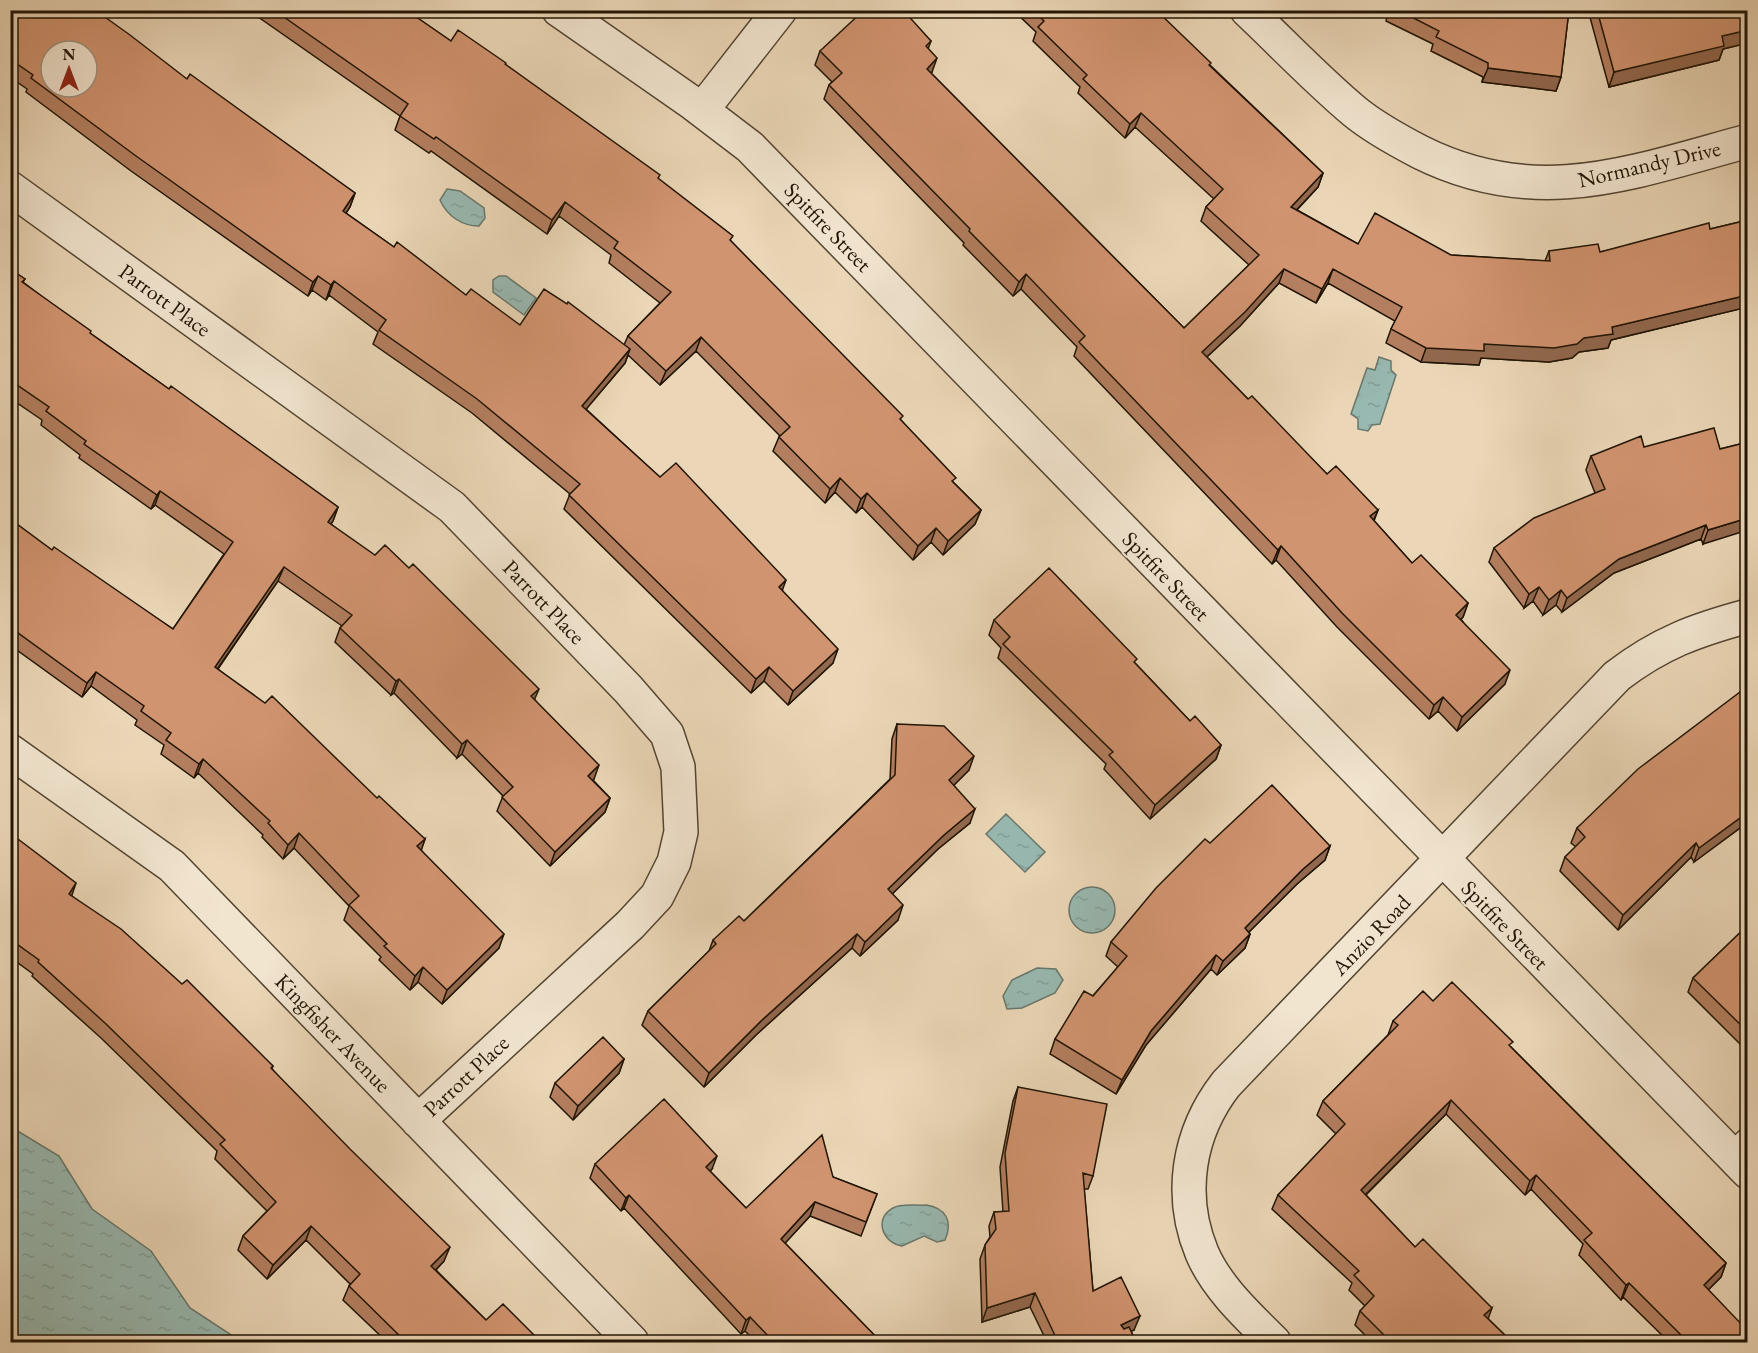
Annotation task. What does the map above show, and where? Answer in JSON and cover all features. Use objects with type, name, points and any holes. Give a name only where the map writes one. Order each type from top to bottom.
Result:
[{"type":"street","name":"Spitfire Street","points":[[559,10],[702,110],[750,147],[1442,861],[1742,1155]]},
{"type":"street","points":[[702,110],[780,10]]},
{"type":"street","name":"Normandy Drive","points":[[1247,10],[1354,112],[1403,143],[1434,159],[1484,177],[1552,184],[1581,181],[1610,177],[1748,141]]},
{"type":"street","name":"Parrott Place","points":[[10,188],[452,507],[628,689],[667,734],[678,767],[681,832],[674,862],[657,896],[630,925],[418,1120]]},
{"type":"street","name":"Anzio Road","points":[[1274,1342],[1231,1298],[1203,1255],[1193,1223],[1188,1191],[1196,1139],[1207,1109],[1226,1084],[1617,676],[1644,655],[1674,639],[1706,626],[1748,616]]},
{"type":"street","name":"Kingfisher Avenue","points":[[10,751],[172,866],[632,1342]]},
{"type":"water","points":[[447,189],[460,191],[484,208],[485,218],[479,226],[461,222],[447,211],[440,200]]},
{"type":"water","points":[[499,276],[506,276],[536,298],[524,315],[493,292],[493,280]]},
{"type":"water","points":[[1379,357],[1391,361],[1391,370],[1396,375],[1380,424],[1372,425],[1368,431],[1358,429],[1358,419],[1351,414],[1367,368],[1375,370]]},
{"type":"water","points":[[1006,814],[1045,852],[1025,872],[986,834]]},
{"type":"water","points":[[1092,887],[1108,894],[1115,910],[1108,926],[1092,933],[1076,926],[1069,910],[1076,894]]},
{"type":"water","points":[[1037,968],[1056,969],[1063,980],[1055,993],[1022,1008],[1007,1009],[1003,996],[1012,980]]},
{"type":"water","points":[[11,1127],[59,1156],[92,1209],[151,1251],[190,1308],[242,1342],[11,1342]]},
{"type":"water","points":[[905,1205],[926,1205],[939,1209],[946,1217],[948,1227],[945,1240],[937,1242],[924,1236],[902,1246],[895,1244],[886,1236],[882,1224],[883,1218],[893,1208]]},
{"type":"building","points":[[10,10],[95,10],[187,79],[190,74],[355,193],[343,211],[394,247],[397,242],[466,295],[471,289],[520,325],[544,289],[567,304],[568,302],[630,349],[582,406],[660,477],[676,463],[786,580],[779,587],[838,649],[793,691],[769,667],[756,679],[569,495],[580,484],[477,399],[379,330],[386,320],[334,281],[331,285],[318,276],[313,282],[59,99],[99,99],[99,39],[39,39],[39,84],[31,78],[33,75],[10,59]]},
{"type":"building","points":[[274,10],[406,10],[451,41],[458,30],[506,63],[660,175],[658,178],[733,236],[730,240],[903,416],[900,419],[956,478],[952,481],[981,510],[948,541],[936,528],[918,546],[867,493],[861,499],[840,478],[830,489],[779,437],[790,427],[701,337],[666,371],[628,336],[671,292],[614,248],[618,242],[565,202],[552,220],[436,137],[434,139],[400,116],[408,104]]},
{"type":"building","points":[[864,10],[896,10],[900,15],[904,11],[931,41],[926,46],[937,58],[927,69],[1184,328],[1259,255],[1206,207],[1223,189],[1141,113],[1130,124],[1083,79],[1087,75],[1038,27],[1044,21],[1033,10],[1156,10],[1211,63],[1209,65],[1323,173],[1291,207],[1358,244],[1375,213],[1451,255],[1550,261],[1549,251],[1598,244],[1600,252],[1709,223],[1710,229],[1748,220],[1748,295],[1612,327],[1613,334],[1584,338],[1577,344],[1554,348],[1484,344],[1484,351],[1426,348],[1391,329],[1402,307],[1333,269],[1322,289],[1284,269],[1245,312],[1202,352],[1248,399],[1252,396],[1327,474],[1336,466],[1378,510],[1370,516],[1412,563],[1421,555],[1468,603],[1456,615],[1510,670],[1462,717],[1443,697],[1434,705],[1342,613],[1281,546],[1278,550],[1079,342],[1085,336],[1026,274],[1019,282],[829,85],[842,73],[820,51]]},
{"type":"building","points":[[1398,10],[1569,10],[1561,77],[1488,68],[1488,63],[1436,37],[1439,31]]},
{"type":"building","points":[[1597,10],[1748,10],[1748,30],[1722,36],[1724,46],[1614,72]]},
{"type":"building","points":[[10,269],[25,279],[22,282],[91,331],[90,333],[169,389],[171,386],[338,507],[328,522],[375,555],[385,545],[409,568],[413,564],[539,689],[531,696],[599,765],[588,776],[610,798],[555,852],[502,797],[513,787],[467,740],[462,744],[399,679],[396,681],[340,628],[352,615],[284,567],[215,667],[265,703],[272,696],[377,798],[379,796],[425,839],[417,846],[504,934],[447,990],[423,967],[415,976],[384,946],[387,944],[349,905],[359,896],[299,833],[288,845],[268,823],[270,821],[203,759],[199,764],[166,740],[171,733],[141,711],[144,706],[96,672],[87,683],[10,627],[10,519],[52,550],[54,547],[173,629],[233,542],[160,491],[157,495],[84,444],[86,441],[46,411],[49,407],[10,380]]},
{"type":"building","points":[[1714,428],[1720,449],[1748,442],[1748,518],[1708,530],[1706,525],[1619,559],[1567,598],[1561,590],[1549,600],[1539,587],[1529,594],[1494,548],[1534,518],[1605,489],[1591,456],[1641,436],[1644,447]]},
{"type":"building","points":[[1049,568],[1137,659],[1134,662],[1190,721],[1195,716],[1221,745],[1155,805],[1109,755],[1113,752],[1003,644],[1010,637],[994,620]]},
{"type":"building","points":[[1748,686],[1748,812],[1699,848],[1696,843],[1623,915],[1565,857],[1585,837],[1577,828],[1638,769]]},
{"type":"building","points":[[897,724],[944,726],[974,756],[949,780],[975,809],[944,835],[888,889],[903,905],[865,942],[857,934],[761,1021],[709,1073],[648,1011],[716,944],[713,940],[739,916],[744,921],[895,775]]},
{"type":"building","points":[[1272,785],[1330,846],[1302,870],[1245,928],[1250,934],[1223,961],[1216,955],[1151,1031],[1122,1080],[1055,1039],[1084,991],[1093,996],[1127,956],[1111,942],[1156,888],[1205,839],[1210,843]]},
{"type":"building","points":[[10,833],[76,883],[69,894],[121,929],[182,984],[187,980],[273,1066],[271,1068],[350,1149],[450,1247],[431,1266],[486,1320],[503,1304],[541,1342],[406,1342],[349,1286],[360,1274],[311,1226],[273,1265],[243,1236],[276,1202],[220,1144],[225,1140],[106,1024],[38,962],[39,960],[10,939]]},
{"type":"building","points":[[1748,925],[1748,1032],[1693,978]]},
{"type":"building","points":[[1452,982],[1513,1042],[1509,1045],[1726,1263],[1704,1285],[1745,1328],[1748,1325],[1748,1342],[1688,1342],[1629,1283],[1626,1285],[1584,1240],[1592,1233],[1536,1175],[1530,1181],[1451,1100],[1361,1190],[1415,1247],[1423,1239],[1492,1308],[1484,1315],[1512,1342],[1391,1342],[1360,1311],[1374,1296],[1354,1275],[1359,1271],[1278,1195],[1345,1124],[1323,1101],[1398,1025],[1393,1021],[1423,991],[1433,1001]]},
{"type":"building","points":[[603,1037],[624,1059],[578,1106],[555,1083]]},
{"type":"building","points":[[1018,1087],[1107,1104],[1093,1176],[1083,1173],[1093,1291],[1121,1277],[1140,1316],[1121,1325],[1124,1329],[1129,1327],[1136,1342],[1058,1342],[1035,1293],[987,1308],[985,1245],[996,1229],[994,1212],[1009,1211],[1005,1153]]},
{"type":"building","points":[[664,1099],[717,1156],[706,1167],[746,1208],[822,1135],[833,1177],[877,1194],[866,1222],[815,1202],[781,1239],[881,1342],[774,1342],[750,1317],[746,1320],[629,1195],[626,1198],[595,1164]]}]
